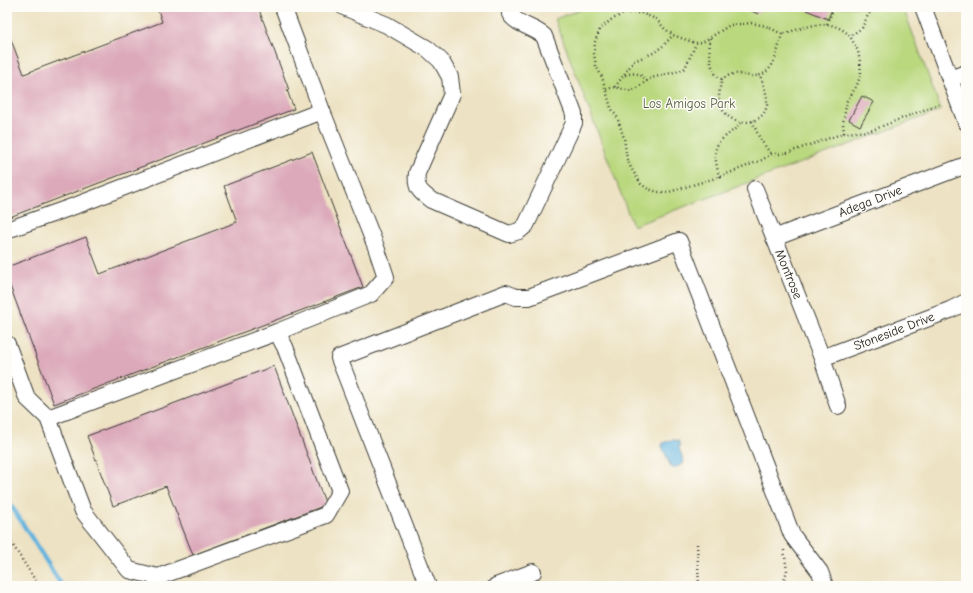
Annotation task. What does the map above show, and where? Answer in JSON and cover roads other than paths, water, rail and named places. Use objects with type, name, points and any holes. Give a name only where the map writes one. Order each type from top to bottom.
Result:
[{"type":"street","points":[[48,418],[278,332],[372,294],[386,277],[376,247],[322,111],[283,7]]},
{"type":"street","points":[[344,7],[387,26],[428,49],[441,61],[450,76],[452,94],[417,173],[416,183],[423,194],[431,200],[509,234],[519,231],[526,225],[574,123],[574,114],[544,36],[539,31],[513,19],[510,14],[513,7]]},
{"type":"street","points":[[923,7],[966,122]]},
{"type":"street","points":[[950,79],[966,73]]},
{"type":"street","points":[[7,230],[80,204],[322,111]]},
{"type":"street","name":"Adega Drive","points":[[774,238],[966,164]]},
{"type":"street","name":"Montrose","points":[[755,190],[822,358],[838,406]]},
{"type":"street","points":[[428,586],[339,358],[506,293],[516,297],[529,297],[679,241],[789,530],[820,572],[826,586]]},
{"type":"street","name":"Stoneside Drive","points":[[822,358],[950,310],[966,302]]},
{"type":"street","points":[[7,344],[27,398],[48,418],[83,511],[129,570],[158,577],[326,515],[340,491],[278,332]]},
{"type":"street","points":[[496,586],[533,572]]},
{"type":"water","points":[[674,439],[675,441],[678,440],[684,462],[683,464],[673,468],[671,467],[662,446],[663,443]]},
{"type":"waterway","points":[[7,499],[62,586]]},
{"type":"park label","name":"Los Amigos Park","points":[[689,103]]}]
